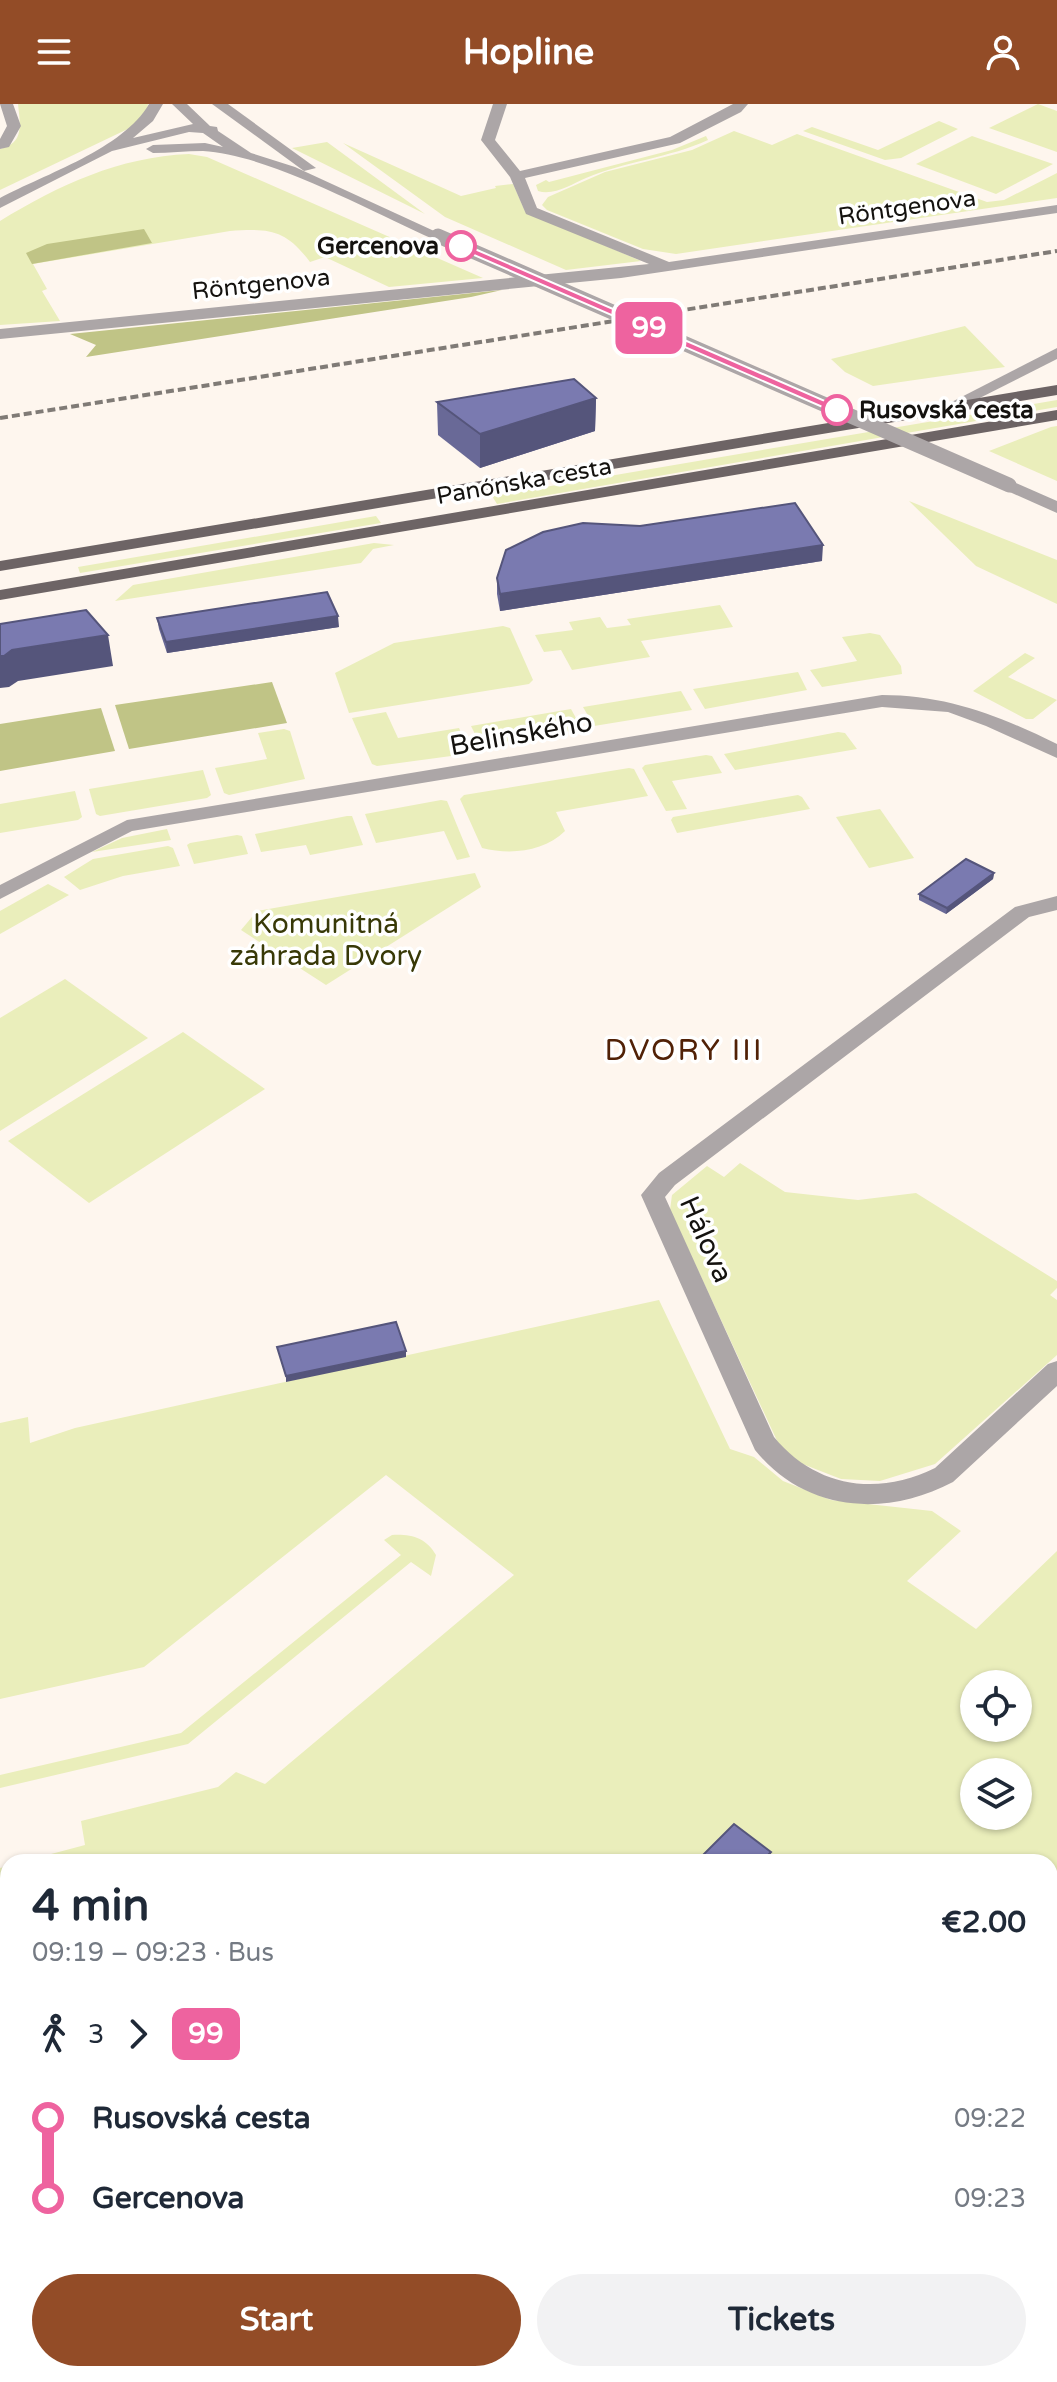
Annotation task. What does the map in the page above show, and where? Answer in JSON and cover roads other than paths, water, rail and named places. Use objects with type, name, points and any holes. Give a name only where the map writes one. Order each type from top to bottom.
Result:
[{"type":"main road","name":"Panónska cesta","points":[[0,566],[1057,390]]},
{"type":"main road","name":"Panónska cesta","points":[[0,595],[1057,415]]},
{"type":"street","points":[[0,145],[4,144],[14,126],[6,104]]},
{"type":"street","points":[[0,204],[105,149],[147,122],[156,104]]},
{"type":"street","points":[[179,104],[207,130],[246,156]]},
{"type":"street","name":"Röntgenova","points":[[500,104],[488,140],[517,176],[528,207],[536,215],[669,266]]},
{"type":"street","points":[[517,176],[675,140],[741,104]]},
{"type":"street","points":[[69,169],[168,146],[207,130],[221,121],[220,105]]},
{"type":"street","points":[[220,105],[347,195]]},
{"type":"street","points":[[105,149],[189,128],[207,130],[237,134],[290,170]]},
{"type":"street","points":[[168,146],[205,147],[290,170],[1057,506]]},
{"type":"street","name":"Röntgenova","points":[[0,334],[669,266],[1057,209]]},
{"type":"street","points":[[946,409],[1057,353]]},
{"type":"street","name":"Belinského","points":[[0,893],[127,826],[882,701],[918,699],[960,708],[1057,752]]},
{"type":"street","name":"Hálova","points":[[1057,903],[1022,912],[667,1179],[653,1195],[764,1443],[786,1468],[823,1486],[870,1494],[920,1488],[944,1475],[1057,1371]]},
{"type":"railway","points":[[0,418],[1057,251]]},
{"type":"place","name":"Gercenova","points":[[461,246]]},
{"type":"place","name":"Rusovská cesta","points":[[837,410]]},
{"type":"district","name":"DVORY III","points":[[684,1050]]},
{"type":"park label","name":"Komunitná záhrada Dvory","points":[[326,939]]}]
